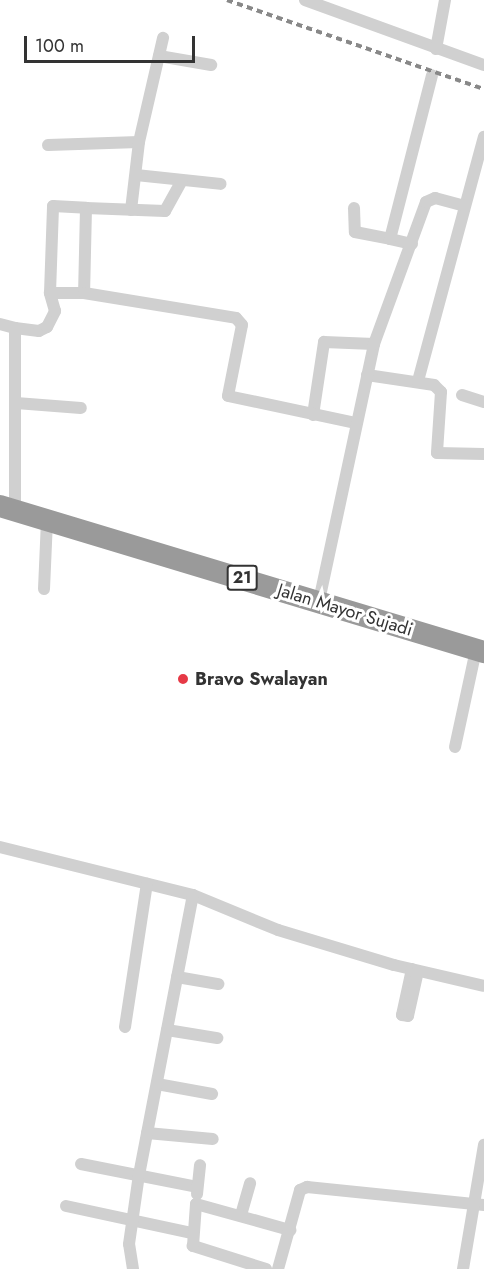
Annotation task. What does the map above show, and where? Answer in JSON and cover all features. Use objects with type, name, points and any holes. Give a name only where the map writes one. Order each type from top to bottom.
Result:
[{"type":"highway","name":"Jalan Mayor Sujadi","points":[[8,508],[480,651]]},
{"type":"street","points":[[305,0],[326,3],[436,49],[484,65]]},
{"type":"street","points":[[436,49],[445,0]]},
{"type":"street","points":[[131,210],[139,142],[164,38]]},
{"type":"street","points":[[159,56],[211,65]]},
{"type":"street","points":[[390,239],[432,75]]},
{"type":"street","points":[[418,381],[484,137]]},
{"type":"street","points":[[48,144],[139,142]]},
{"type":"street","points":[[136,175],[221,184]]},
{"type":"street","points":[[0,324],[39,331],[47,327],[55,311],[50,292],[52,207],[165,211],[182,180]]},
{"type":"street","points":[[319,601],[374,344],[429,198],[464,206]]},
{"type":"street","points":[[84,293],[86,208]]},
{"type":"street","points":[[354,208],[355,232],[412,243]]},
{"type":"street","points":[[50,292],[84,293],[236,318],[242,325],[228,396],[356,423]]},
{"type":"street","points":[[8,508],[16,404],[13,363],[15,328]]},
{"type":"street","points":[[313,415],[324,342],[374,344]]},
{"type":"street","points":[[367,375],[434,385],[441,392],[437,453],[484,453]]},
{"type":"street","points":[[462,395],[484,402]]},
{"type":"street","points":[[16,404],[81,408]]},
{"type":"street","points":[[44,589],[47,520]]},
{"type":"street","points":[[455,747],[480,651]]},
{"type":"street","points":[[0,847],[193,895],[278,930],[415,970],[484,986]]},
{"type":"street","points":[[125,1027],[147,884]]},
{"type":"street","points":[[133,1269],[129,1244],[135,1220],[139,1175],[193,895]]},
{"type":"street","points":[[177,977],[218,984]]},
{"type":"street","points":[[167,1030],[218,1038]]},
{"type":"street","points":[[156,1084],[212,1094]]},
{"type":"street","points":[[147,1133],[213,1139]]},
{"type":"street","points":[[463,1269],[479,1204],[484,1145]]},
{"type":"street","points":[[81,1164],[197,1187]]},
{"type":"street","points":[[200,1164],[192,1233],[193,1246],[266,1269]]},
{"type":"street","points":[[241,1215],[250,1182]]},
{"type":"street","points":[[278,1269],[300,1190],[307,1187],[479,1204]]},
{"type":"street","points":[[196,1204],[290,1230]]},
{"type":"street","points":[[66,1206],[192,1233]]},
{"type":"railway","points":[[227,0],[484,89]]},
{"type":"place","name":"Bravo Swalayan","points":[[183,679]]}]
